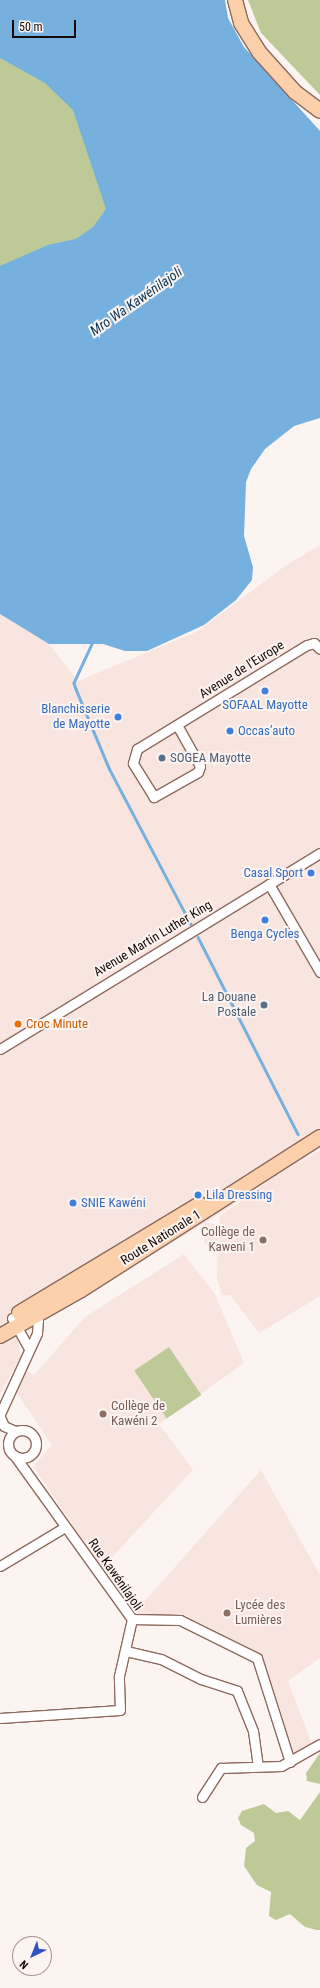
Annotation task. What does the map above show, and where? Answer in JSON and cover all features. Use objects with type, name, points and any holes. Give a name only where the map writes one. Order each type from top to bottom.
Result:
[{"type":"main road","points":[[234,0],[241,23],[259,52],[295,92],[320,111]]},
{"type":"main road","name":"Route Nationale 1","points":[[33,1311],[320,1130]]},
{"type":"main road","name":"Route Nationale 1","points":[[0,1325],[15,1321],[164,1238],[320,1137]]},
{"type":"main road","name":"Route Nationale 1","points":[[0,1336],[15,1321]]},
{"type":"street","name":"Avenue de l’Europe","points":[[177,725],[200,766],[198,772],[154,797],[133,763],[134,755],[137,749],[307,645],[314,642],[320,649]]},
{"type":"street","name":"Avenue Martin Luther King","points":[[0,1049],[320,853]]},
{"type":"street","points":[[269,884],[320,972]]},
{"type":"street","points":[[15,1456],[27,1457],[34,1452],[36,1439],[25,1430],[16,1431],[4,1426],[0,1416],[37,1333],[33,1311]]},
{"type":"street","points":[[15,1321],[29,1349]]},
{"type":"street","points":[[8,1443],[16,1431]]},
{"type":"street","name":"Rue Kawénilajoli","points":[[0,1435],[8,1443],[15,1456],[65,1527],[132,1619],[126,1651],[119,1676],[120,1710],[0,1718]]},
{"type":"street","points":[[25,1470],[27,1457]]},
{"type":"street","points":[[0,1566],[65,1527]]},
{"type":"street","points":[[132,1619],[180,1620],[258,1658],[290,1762]]},
{"type":"street","points":[[126,1651],[160,1659],[201,1679],[237,1691],[253,1731],[258,1766]]},
{"type":"street","points":[[202,1797],[221,1768],[281,1766],[320,1744]]},
{"type":"shaded area","points":[[320,545],[320,1148],[296,1164],[320,1150],[320,1296],[259,1333],[230,1295],[222,1295],[217,1279],[218,1245],[205,1244],[203,1224],[17,1335],[21,1356],[0,1394],[0,614],[49,644],[78,681],[198,631],[285,566]],"holes":[[[271,1180],[220,1216],[219,1224],[205,1223]]]},
{"type":"shaded area","name":"Collège de Kawéni 2","points":[[184,1254],[215,1294],[244,1363],[159,1424],[193,1470],[102,1568],[33,1466],[52,1445],[14,1389],[24,1369],[34,1375],[85,1317]]},
{"type":"shaded area","name":"Lycée des Lumières","points":[[261,1470],[320,1575],[320,1658],[288,1681],[312,1744],[291,1757],[261,1657],[178,1617],[139,1617],[118,1590],[129,1590],[143,1603]]},
{"type":"green space","points":[[0,0],[193,99],[0,368]]},
{"type":"green space","points":[[248,0],[320,0],[320,95],[261,33]]},
{"type":"green space","points":[[169,1347],[201,1395],[167,1419],[134,1370]]},
{"type":"green space","points":[[320,1753],[320,1784],[307,1781],[306,1773]]},
{"type":"green space","points":[[320,1792],[320,1930],[317,1930],[305,1927],[290,1914],[276,1920],[269,1916],[271,1892],[257,1885],[244,1866],[246,1848],[255,1841],[254,1833],[241,1825],[238,1818],[242,1811],[264,1804],[276,1813],[288,1811],[300,1820]]},
{"type":"water","name":"Mro Wa Kawénilajoli","points":[[0,0],[225,0],[228,18],[244,47],[320,131],[320,418],[294,426],[265,449],[251,469],[246,482],[244,536],[253,567],[252,580],[236,600],[204,625],[147,651],[125,651],[103,644],[49,644],[0,614],[0,266],[48,245],[76,239],[93,227],[106,209],[73,110],[45,83],[0,58]]},
{"type":"waterway","points":[[93,642],[74,683],[76,689],[109,768],[191,924]]},
{"type":"waterway","points":[[198,937],[298,1134]]},
{"type":"place","name":"SOFAAL Mayotte","points":[[265,691]]},
{"type":"place","name":"Blanchisserie de Mayotte","points":[[118,717]]},
{"type":"place","name":"Occas’auto","points":[[230,731]]},
{"type":"place","name":"SOGEA Mayotte","points":[[162,758]]},
{"type":"place","name":"Casal Sport","points":[[311,873]]},
{"type":"place","name":"Benga Cycles","points":[[265,920]]},
{"type":"place","name":"La Douane Postale","points":[[264,1005]]},
{"type":"place","name":"Croc Minute","points":[[18,1024]]},
{"type":"place","name":"Lila Dressing","points":[[198,1195]]},
{"type":"place","name":"SNIE Kawéni","points":[[73,1203]]},
{"type":"place","name":"Collège de Kaweni 1","points":[[263,1240]]},
{"type":"place","name":"Collège de Kawéni 2","points":[[103,1414]]},
{"type":"place","name":"Lycée des Lumières","points":[[227,1613]]}]
